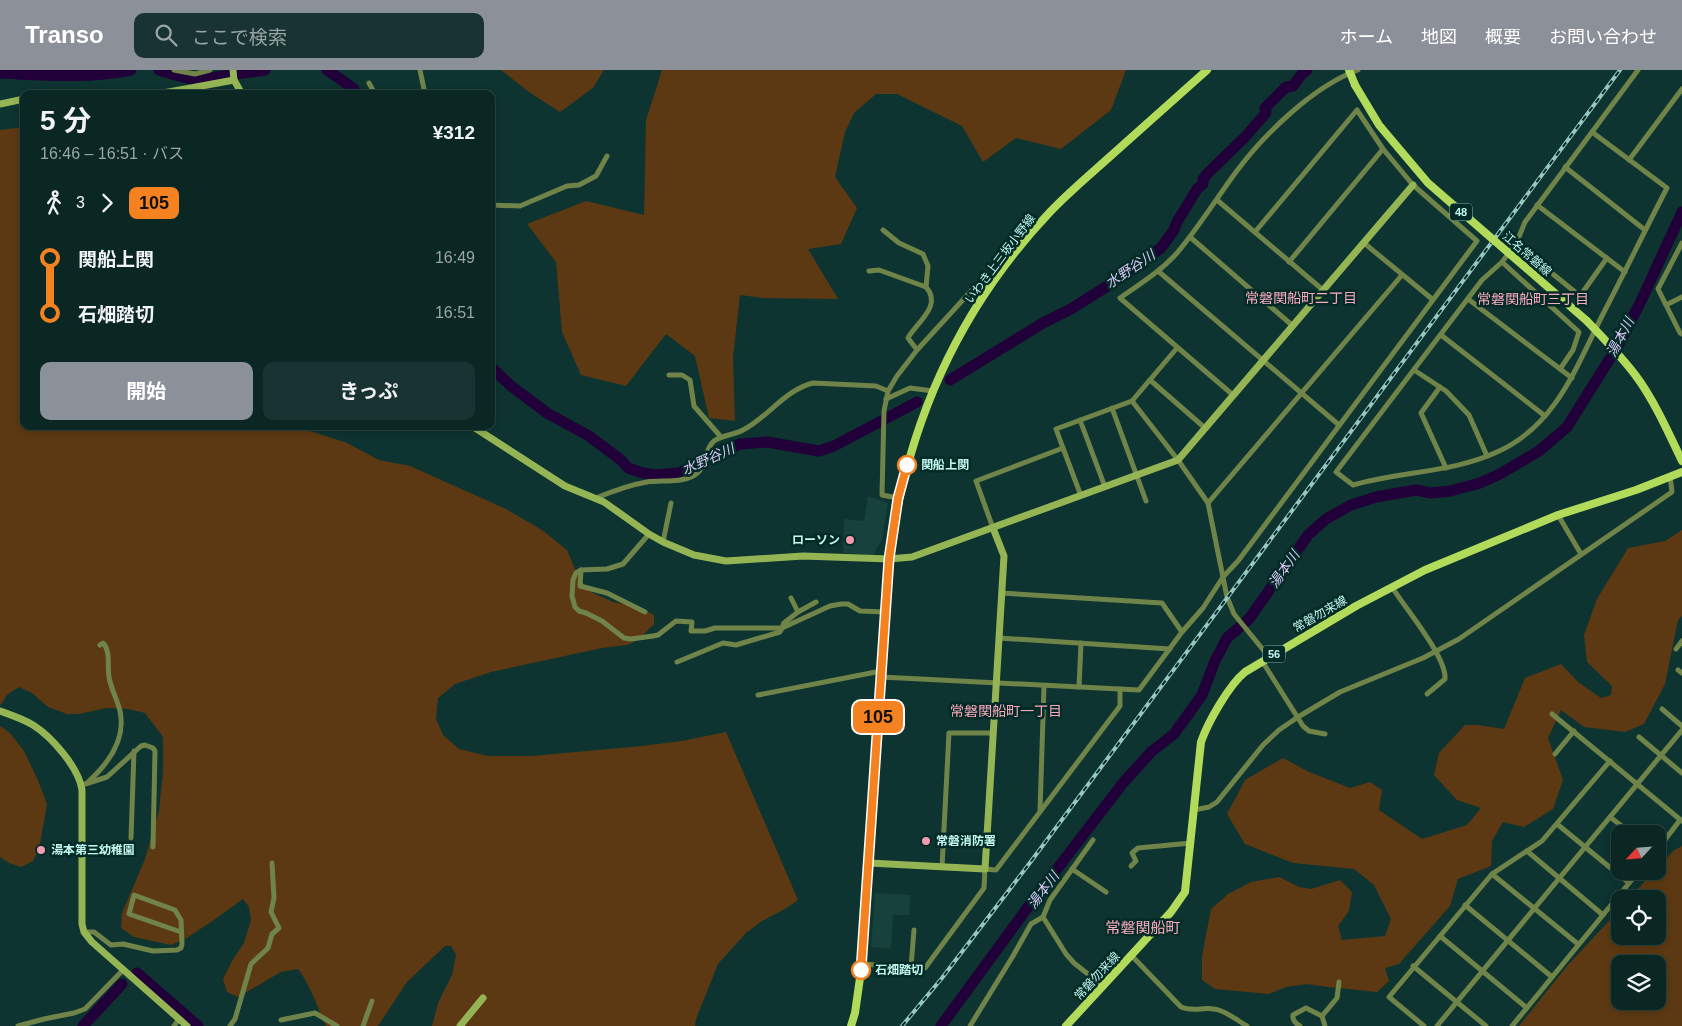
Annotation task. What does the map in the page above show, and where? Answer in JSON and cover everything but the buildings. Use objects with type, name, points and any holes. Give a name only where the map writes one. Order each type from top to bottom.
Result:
[{"type":"main road","name":"いわき上三坂小野線","points":[[851,1026],[862,964],[889,559],[898,498],[925,408],[941,371],[976,306],[1026,239],[1070,192],[1208,70]]},
{"type":"main road","name":"江名常磐線","points":[[1353,71],[1355,85],[1379,125],[1428,183],[1587,321],[1621,356],[1638,378],[1682,461]]},
{"type":"main road","name":"常磐勿来線","points":[[1066,1026],[1171,912],[1185,892],[1199,754],[1204,732],[1234,683],[1244,672],[1392,586],[1425,570],[1558,515],[1682,472]]},
{"type":"street","points":[[174,70],[190,74],[210,70]]},
{"type":"street","points":[[420,70],[424,90]]},
{"type":"street","points":[[1592,132],[1667,188],[1645,230],[1598,332],[1572,378],[1545,416],[1532,430],[1517,441],[1487,456],[1446,468],[1379,478],[1353,485],[1336,472],[1482,280],[1502,262],[1516,244],[1525,222],[1638,70]]},
{"type":"street","points":[[1233,395],[1120,298],[1158,271],[1177,253],[1237,171],[1266,137],[1299,106],[1342,76],[1353,71]]},
{"type":"street","points":[[173,90],[233,74],[240,90]]},
{"type":"street","points":[[369,84],[373,90]]},
{"type":"street","points":[[1629,160],[1682,89]]},
{"type":"street","points":[[0,104],[20,100]]},
{"type":"street","points":[[758,695],[881,674],[1044,686],[1138,690],[1182,632],[1203,608],[1223,577],[1238,561],[1477,240],[1413,185],[1382,149],[1357,110],[1255,232]]},
{"type":"street","points":[[1290,262],[1382,149]]},
{"type":"street","points":[[495,205],[520,206],[562,188],[579,185],[596,176],[608,156]]},
{"type":"street","points":[[1565,167],[1645,230]]},
{"type":"street","points":[[478,430],[565,486],[613,507],[649,534],[694,555],[726,561],[804,556],[889,559],[912,557],[1178,460],[1413,185]]},
{"type":"street","points":[[1217,200],[1323,290]]},
{"type":"street","points":[[1537,205],[1625,272]]},
{"type":"street","points":[[883,230],[899,243],[923,254],[928,266],[926,287],[930,296],[930,310],[908,338],[917,350]]},
{"type":"street","points":[[1190,237],[1293,326]]},
{"type":"street","points":[[1364,243],[1432,299]]},
{"type":"street","points":[[1682,243],[1658,290],[1682,334]]},
{"type":"street","points":[[1516,244],[1580,296],[1607,258]]},
{"type":"street","points":[[1502,262],[1579,332],[1573,350],[1560,369]]},
{"type":"street","points":[[869,270],[879,270],[926,287]]},
{"type":"street","points":[[1158,271],[1339,424]]},
{"type":"street","points":[[898,498],[882,495],[884,411],[888,391],[917,350],[972,290],[1000,274]]},
{"type":"street","points":[[1208,504],[1402,275]]},
{"type":"street","points":[[1666,304],[1682,297]]},
{"type":"street","points":[[1468,299],[1572,378]]},
{"type":"street","points":[[1441,335],[1545,416]]},
{"type":"street","points":[[1081,496],[1056,428],[1132,401],[1177,348]]},
{"type":"street","points":[[1414,370],[1440,387],[1470,415],[1487,456]]},
{"type":"street","points":[[669,375],[682,375],[690,380],[694,406],[721,437]]},
{"type":"street","points":[[1150,380],[1206,428]]},
{"type":"street","points":[[596,498],[625,486],[689,478],[699,472],[713,442],[721,437],[744,430],[791,393],[808,384],[876,386],[888,391]]},
{"type":"street","points":[[1440,387],[1421,413],[1446,468]]},
{"type":"street","points":[[886,399],[910,388],[933,391]]},
{"type":"street","points":[[1132,401],[1178,460],[1208,504],[1228,602],[1234,614],[1251,636],[1303,726],[1309,732],[1325,734]]},
{"type":"street","points":[[1112,408],[1146,502]]},
{"type":"street","points":[[1080,420],[1105,487]]},
{"type":"street","points":[[862,964],[925,968],[984,888],[1004,556],[976,481],[1063,448]]},
{"type":"street","points":[[1194,810],[1209,807],[1217,802],[1263,745],[1279,730],[1340,692],[1436,652],[1477,627],[1672,492],[1670,476]]},
{"type":"street","points":[[663,542],[671,503]]},
{"type":"street","points":[[1558,515],[1581,554]]},
{"type":"street","points":[[649,534],[623,564],[607,569],[581,570],[576,572],[573,580],[572,596],[575,608],[602,621],[624,638],[631,639],[658,635],[676,622],[692,622],[692,631],[705,631],[714,628],[782,628],[830,606],[841,604],[848,604],[860,611],[885,612]]},
{"type":"street","points":[[581,570],[580,586],[607,594],[644,612]]},
{"type":"street","points":[[1392,586],[1436,652],[1444,671],[1445,679],[1427,694]]},
{"type":"street","points":[[1001,593],[1162,603],[1182,632]]},
{"type":"street","points":[[791,598],[798,612]]},
{"type":"street","points":[[677,662],[723,644],[736,645],[780,632],[784,623],[798,612],[816,602]]},
{"type":"street","points":[[999,638],[1170,649]]},
{"type":"street","points":[[1676,649],[1682,641]]},
{"type":"street","points":[[84,785],[99,772],[118,743],[122,730],[120,709],[108,678],[107,648],[103,643],[100,645]]},
{"type":"street","points":[[1078,687],[1082,643]]},
{"type":"street","points":[[1040,811],[1044,686]]},
{"type":"street","points":[[869,862],[996,870],[1120,706],[1120,690]]},
{"type":"street","points":[[1437,1026],[1682,728],[1662,710]]},
{"type":"street","points":[[0,711],[32,725],[42,733],[72,765],[84,785],[82,924],[84,932],[92,942],[187,1026]]},
{"type":"street","points":[[1552,714],[1638,783],[1681,821],[1666,839]]},
{"type":"street","points":[[1555,754],[1574,731]]},
{"type":"street","points":[[942,867],[949,732],[993,733]]},
{"type":"street","points":[[1639,737],[1682,773]]},
{"type":"street","points":[[84,785],[107,777],[141,746],[151,746],[155,751],[153,847]]},
{"type":"street","points":[[131,838],[134,751]]},
{"type":"street","points":[[1424,1026],[1389,997],[1413,966],[1492,874],[1542,841],[1610,761]]},
{"type":"street","points":[[1610,816],[1621,825]]},
{"type":"street","points":[[1557,824],[1629,883]]},
{"type":"street","points":[[970,1026],[1031,924],[1043,917],[1050,900],[1093,840]]},
{"type":"street","points":[[1131,866],[1136,861],[1132,853],[1138,848],[1191,843]]},
{"type":"street","points":[[1527,851],[1603,915]]},
{"type":"street","points":[[230,1026],[235,1019],[251,964],[268,948],[272,934],[279,928],[270,912],[274,898],[272,863]]},
{"type":"street","points":[[1072,869],[1106,892]]},
{"type":"street","points":[[1492,874],[1578,944]]},
{"type":"street","points":[[1512,1026],[1632,880]]},
{"type":"street","points":[[84,932],[94,932],[111,945],[123,944],[153,951],[177,950],[181,948],[182,944],[181,932],[180,920],[175,910],[134,896],[129,914],[181,932]]},
{"type":"street","points":[[1465,905],[1552,977]]},
{"type":"street","points":[[1043,917],[1066,954],[1103,986]]},
{"type":"street","points":[[911,967],[914,930]]},
{"type":"street","points":[[1440,936],[1527,1008]]},
{"type":"street","points":[[1131,955],[1181,1007],[1188,1010],[1213,1008],[1247,1026]]},
{"type":"street","points":[[1413,966],[1486,1026]]},
{"type":"street","points":[[18,1026],[74,1013],[85,1008],[124,969]]},
{"type":"street","points":[[1322,1016],[1337,998],[1339,982]]},
{"type":"street","points":[[460,1026],[483,998]]},
{"type":"street","points":[[363,1026],[372,1001]]},
{"type":"street","points":[[1300,1026],[1295,1023],[1293,1014],[1306,1008],[1322,1016],[1325,1026]]},
{"type":"street","points":[[281,1020],[315,1013],[337,1026]]},
{"type":"street","points":[[174,1026],[180,1019]]},
{"type":"shaded area","points":[[501,70],[604,70],[593,88],[560,112],[529,92]]},
{"type":"shaded area","points":[[662,70],[1126,70],[1111,110],[1061,149],[1016,138],[983,162],[962,126],[897,94],[876,94],[854,113],[845,132],[835,177],[857,208],[841,244],[808,249],[838,299],[763,298],[740,295],[733,357],[735,421],[709,418],[695,356],[666,334],[626,386],[581,375],[562,332],[556,262],[527,224],[586,201],[644,215],[646,120]]},
{"type":"shaded area","points":[[20,128],[20,430],[304,430],[313,432],[347,443],[379,460],[410,466],[506,509],[542,530],[567,550],[579,579],[593,593],[613,602],[636,606],[654,615],[654,624],[638,640],[627,645],[602,648],[491,672],[455,684],[438,698],[436,719],[443,735],[459,749],[488,756],[531,756],[642,746],[682,741],[726,732],[798,900],[762,921],[746,933],[718,964],[695,1026],[432,1026],[438,1003],[452,975],[456,955],[451,946],[445,946],[407,982],[378,1026],[326,1026],[310,989],[298,969],[281,972],[238,997],[227,992],[223,979],[244,943],[251,920],[249,907],[243,899],[185,939],[171,945],[134,937],[121,928],[122,913],[145,859],[159,811],[163,772],[163,737],[145,713],[128,709],[106,708],[79,714],[67,714],[48,707],[32,693],[19,687],[7,695],[0,706],[0,130]]},
{"type":"shaded area","points":[[868,496],[888,503],[882,540],[875,551],[875,555],[843,553],[844,519],[864,521]]},
{"type":"shaded area","points":[[1682,530],[1682,616],[1678,620],[1665,684],[1644,724],[1625,732],[1584,727],[1561,710],[1548,738],[1563,780],[1553,809],[1524,827],[1503,822],[1492,841],[1491,866],[1458,879],[1450,906],[1399,964],[1385,968],[1389,981],[1377,992],[1307,984],[1286,987],[1269,994],[1215,989],[1202,980],[1202,956],[1211,909],[1228,894],[1251,882],[1279,877],[1299,887],[1311,889],[1340,880],[1352,892],[1349,911],[1338,926],[1342,940],[1385,936],[1391,919],[1374,885],[1354,869],[1293,863],[1245,844],[1227,814],[1245,780],[1283,758],[1309,772],[1350,788],[1370,782],[1382,790],[1379,810],[1422,839],[1467,825],[1481,808],[1457,800],[1434,775],[1439,753],[1465,725],[1504,729],[1525,678],[1561,664],[1578,682],[1601,698],[1611,695],[1612,686],[1587,662],[1584,635],[1597,599],[1628,548],[1665,541]]},
{"type":"shaded area","points":[[0,726],[10,733],[24,751],[47,804],[39,849],[33,861],[21,867],[9,863],[0,857]]},
{"type":"shaded area","points":[[1682,846],[1682,1026],[1519,1026],[1567,966],[1611,919],[1611,945],[1666,945],[1666,890],[1637,890],[1646,880],[1666,880],[1666,859],[1673,851]]},
{"type":"shaded area","points":[[875,893],[911,895],[909,915],[893,915],[891,949],[871,947]]},
{"type":"waterway","name":"水野谷川","points":[[0,73],[98,75],[131,70]]},
{"type":"waterway","name":"水野谷川","points":[[159,70],[196,80],[265,70]]},
{"type":"waterway","name":"水野谷川","points":[[327,70],[354,90]]},
{"type":"waterway","name":"水野谷川","points":[[950,380],[1043,323],[1071,309],[1161,248],[1174,230],[1197,189],[1203,184],[1203,179],[1266,113],[1265,108],[1286,87],[1293,86],[1307,70]]},
{"type":"waterway","name":"湯本川","points":[[941,1026],[1031,903],[1123,783],[1152,751],[1174,734],[1202,695],[1215,661],[1227,638],[1249,619],[1308,535],[1326,519],[1351,505],[1376,497],[1416,490],[1431,493],[1450,491],[1480,483],[1500,474],[1539,451],[1567,427],[1619,344],[1682,212]]},
{"type":"waterway","name":"水野谷川","points":[[495,371],[511,386],[547,413],[589,436],[621,460],[628,468],[656,475],[679,473],[716,453],[740,444],[767,442],[819,451],[834,446],[917,402]]},
{"type":"waterway","points":[[137,973],[198,1026]]},
{"type":"waterway","points":[[83,1026],[122,984]]},
{"type":"railway","points":[[902,1026],[942,978],[1032,860],[1620,70]]},
{"type":"bus line","name":"105","points":[[861,970],[889,559],[898,498],[907,465]]},
{"type":"place","name":"関船上関","points":[[907,465]]},
{"type":"place","name":"ローソン","points":[[850,540]]},
{"type":"place","name":"常磐消防署","points":[[926,841]]},
{"type":"place","name":"湯本第三幼稚園","points":[[41,850]]},
{"type":"place","name":"石畑踏切","points":[[861,970]]},
{"type":"district","name":"常磐関船町二丁目","points":[[1301,298]]},
{"type":"district","name":"常磐関船町三丁目","points":[[1533,299]]},
{"type":"district","name":"常磐関船町一丁目","points":[[1006,711]]},
{"type":"district","name":"常磐関船町","points":[[1143,928]]}]
